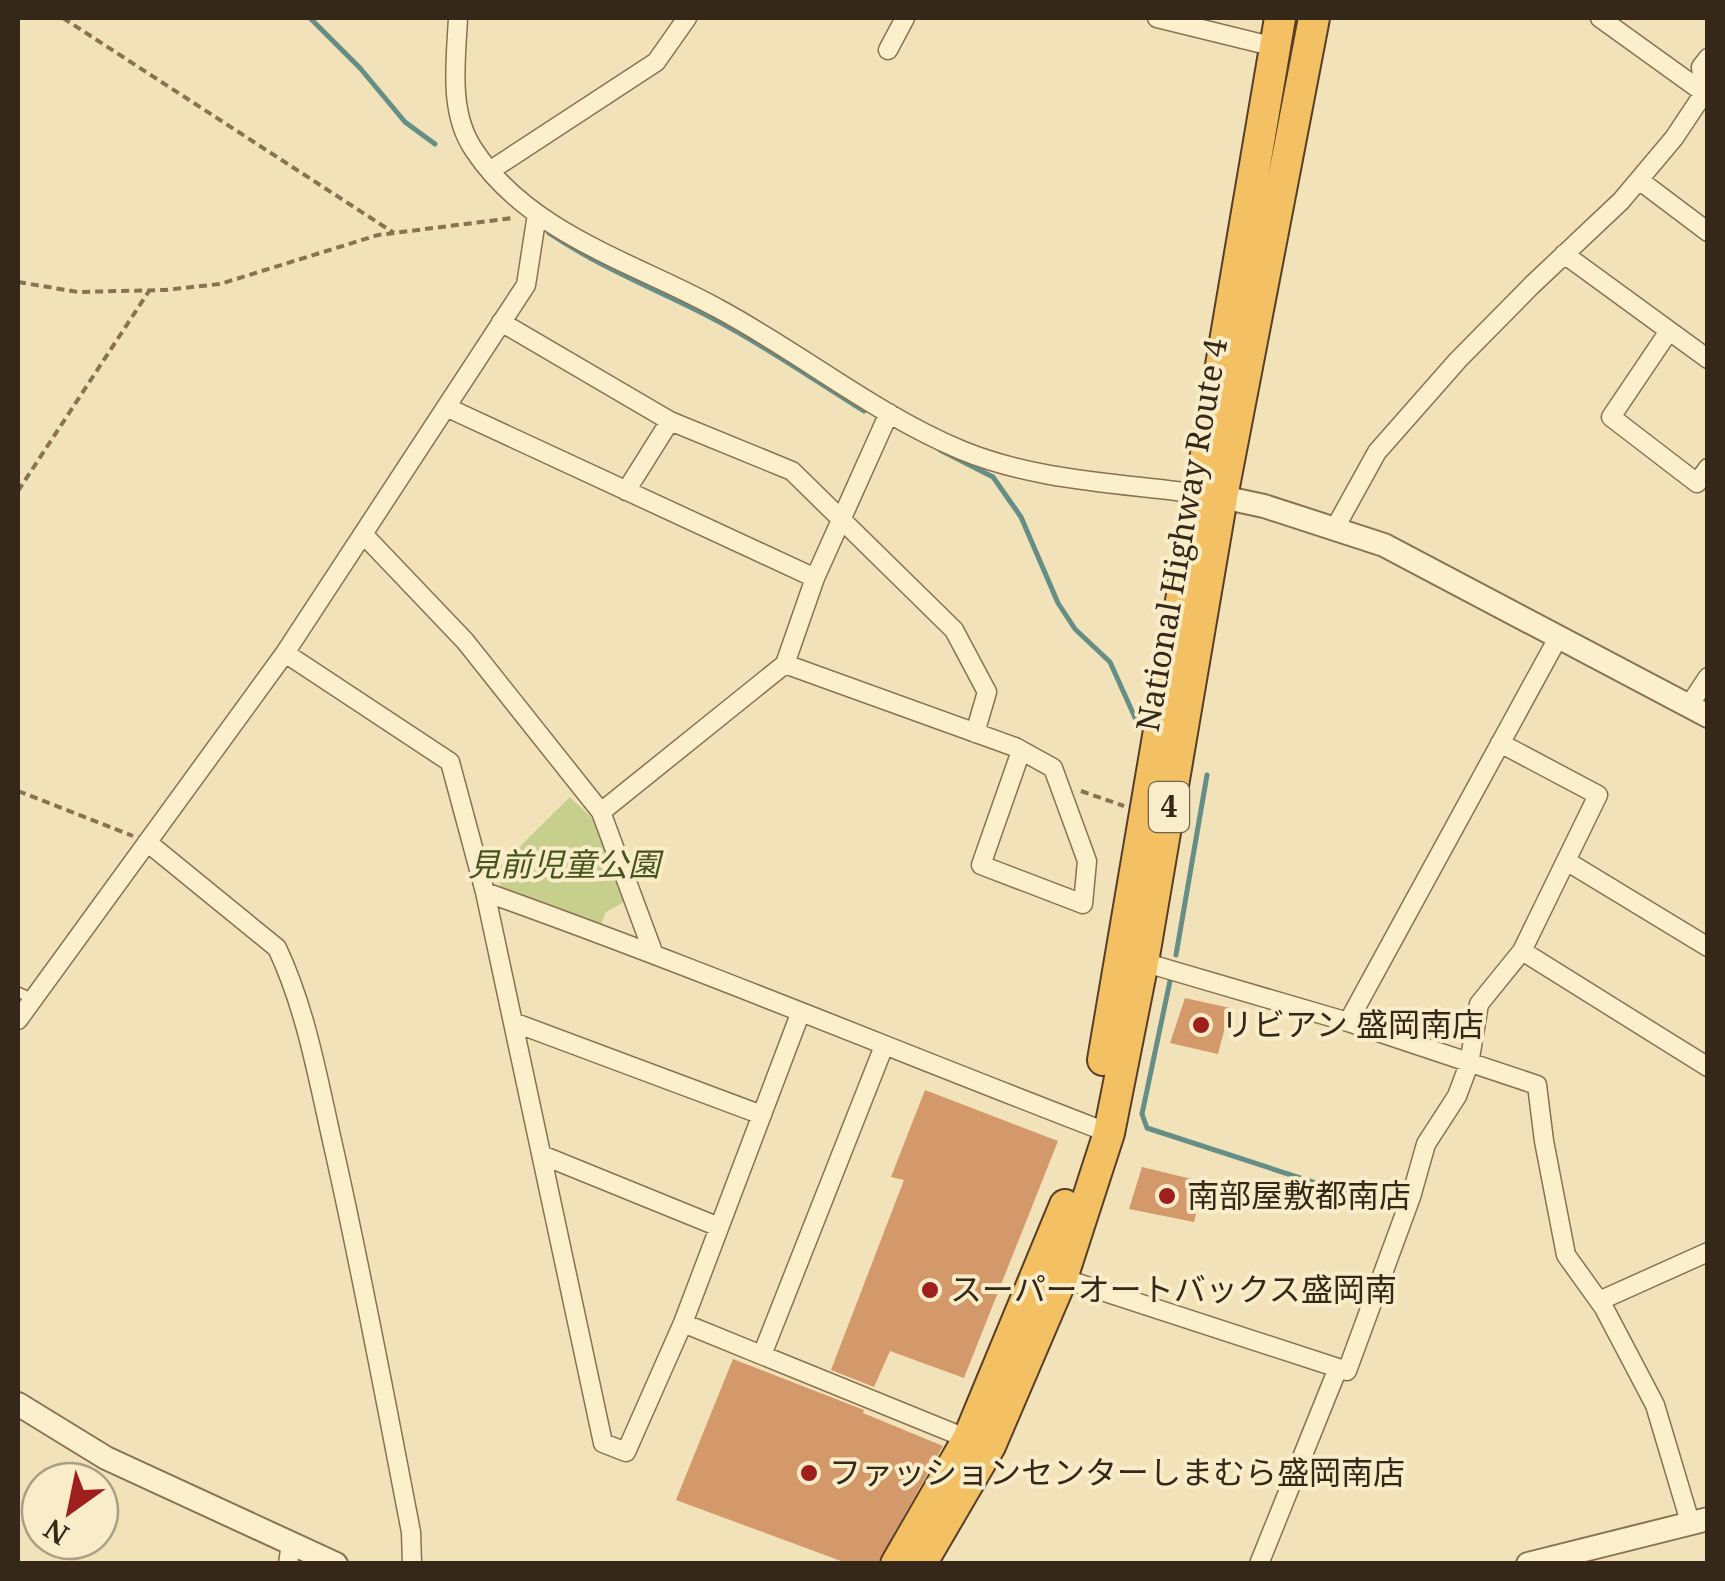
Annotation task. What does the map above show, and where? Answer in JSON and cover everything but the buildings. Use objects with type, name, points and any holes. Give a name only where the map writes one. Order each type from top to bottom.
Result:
[{"type":"highway","name":"National Highway Route 4","points":[[896,1564],[968,1439],[1101,1130],[1145,813],[1314,18]]},
{"type":"highway","name":"National Highway Route 4","points":[[921,1564],[990,1446],[1062,1278],[1143,962],[1277,32]]},
{"type":"street","points":[[458,18],[455,75],[459,118],[473,150],[537,214],[574,237],[720,309],[889,413],[962,450],[1004,464],[1049,475],[1210,495],[1384,545],[1699,710],[1708,677]]},
{"type":"street","points":[[491,170],[656,62],[687,18]]},
{"type":"street","points":[[888,50],[904,18]]},
{"type":"street","points":[[1158,18],[1277,32]]},
{"type":"street","points":[[1600,18],[1706,94]]},
{"type":"street","points":[[1335,528],[1377,452],[1458,360],[1621,201],[1674,138],[1706,94],[1701,66],[1708,58]]},
{"type":"street","points":[[1639,180],[1708,232]]},
{"type":"street","points":[[18,1020],[25,995],[147,842],[285,653],[526,285],[537,214]]},
{"type":"street","points":[[1564,254],[1668,330],[1705,351]]},
{"type":"street","points":[[501,322],[670,421],[792,472],[954,630],[988,692],[975,733]]},
{"type":"street","points":[[1668,330],[1611,417],[1698,483],[1708,468]]},
{"type":"street","points":[[446,407],[815,578]]},
{"type":"street","points":[[601,812],[785,664],[815,578],[889,413]]},
{"type":"street","points":[[626,490],[670,421]]},
{"type":"street","points":[[363,534],[465,642],[601,812],[654,952]]},
{"type":"street","points":[[1348,1022],[1560,636]]},
{"type":"street","points":[[285,653],[450,762],[485,892],[602,1442],[626,1452],[683,1323],[800,1014]]},
{"type":"street","points":[[785,664],[1021,750],[1052,768],[1088,861],[1083,904],[981,865],[1021,750]]},
{"type":"street","points":[[1062,1278],[1346,1371],[1426,1144],[1457,1096],[1469,1064],[1480,1004],[1522,950],[1598,795],[1500,743]]},
{"type":"street","points":[[147,842],[277,948],[289,972],[344,1196],[412,1532],[412,1564]]},
{"type":"street","points":[[1568,862],[1708,947]]},
{"type":"street","points":[[485,892],[654,952],[800,1014],[1101,1130]]},
{"type":"street","points":[[1522,950],[1708,1066]]},
{"type":"street","points":[[1143,962],[1348,1022],[1537,1085],[1566,1255],[1599,1301],[1655,1405],[1699,1521],[1528,1564]]},
{"type":"street","points":[[513,1022],[762,1114]]},
{"type":"street","points":[[762,1355],[884,1046]]},
{"type":"street","points":[[542,1155],[720,1228]]},
{"type":"street","points":[[1599,1301],[1708,1252]]},
{"type":"street","points":[[683,1323],[968,1439]]},
{"type":"street","points":[[1259,1564],[1338,1368]]},
{"type":"street","points":[[18,1404],[106,1458],[290,1554],[336,1564]]},
{"type":"path","points":[[63,18],[394,233]]},
{"type":"path","points":[[18,282],[78,292],[220,284],[394,233],[537,214]]},
{"type":"path","points":[[18,491],[149,291]]},
{"type":"path","points":[[1058,782],[1145,813]]},
{"type":"path","points":[[18,791],[147,842]]},
{"type":"green space","name":"見前児童公園","points":[[570,797],[593,819],[624,902],[606,912],[600,927],[501,890],[498,868]]},
{"type":"waterway","points":[[310,18],[360,68],[405,122],[435,144]]},
{"type":"waterway","points":[[549,233],[736,331],[864,411]]},
{"type":"waterway","points":[[940,450],[993,477],[1021,517],[1058,603],[1075,629],[1110,662],[1137,722]]},
{"type":"waterway","points":[[1176,955],[1207,775]]},
{"type":"waterway","points":[[1170,981],[1142,1114],[1147,1128],[1399,1210]]},
{"type":"place","name":"リビアン 盛岡南店","points":[[1201,1025]]},
{"type":"place","name":"南部屋敷都南店","points":[[1167,1196]]},
{"type":"place","name":"スーパーオートバックス盛岡南","points":[[930,1290]]},
{"type":"place","name":"ファッションセンターしまむら盛岡南店","points":[[809,1473]]}]
